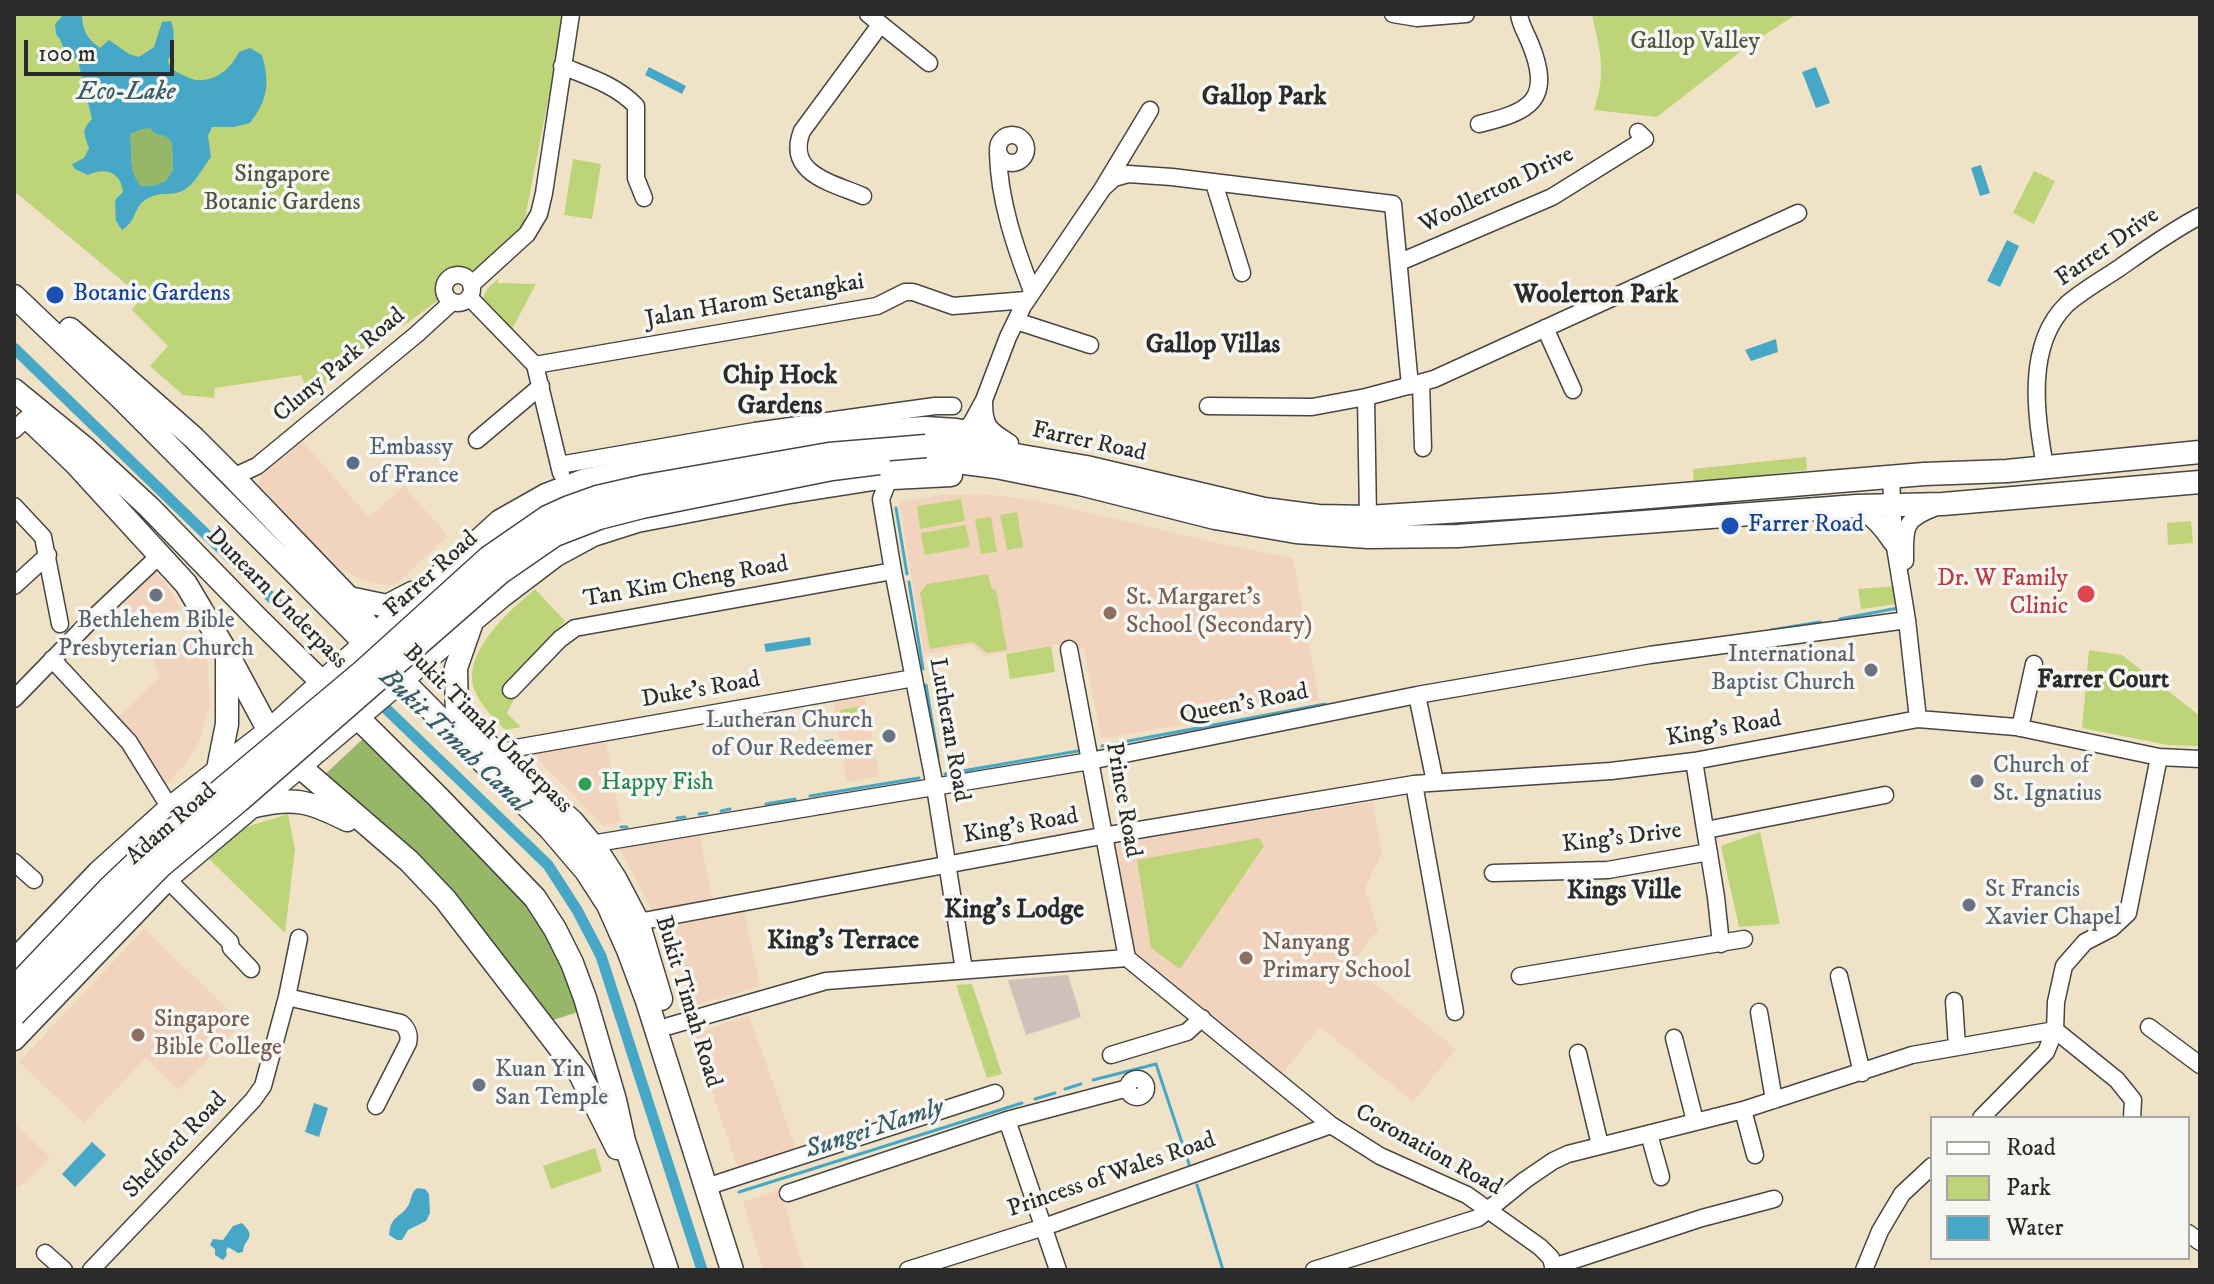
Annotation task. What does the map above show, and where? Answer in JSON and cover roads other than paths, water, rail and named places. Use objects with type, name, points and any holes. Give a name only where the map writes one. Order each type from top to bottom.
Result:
[{"type":"highway","name":"Bukit Timah Road","points":[[14,282],[194,438],[349,598],[373,666],[411,672],[497,755],[573,822],[591,844],[616,880],[638,922],[669,1026],[708,1180],[726,1224],[722,1238],[732,1270]]},
{"type":"highway","name":"Bukit Timah Underpass","points":[[14,296],[121,398],[551,830],[586,871],[608,905],[633,963],[708,1180]]},
{"type":"highway","name":"Dunearn Underpass","points":[[14,390],[86,449],[149,507],[535,898],[572,963],[585,998],[643,1199]]},
{"type":"highway","points":[[18,418],[76,464],[186,584],[269,731],[299,766],[409,861],[445,899],[580,1074],[634,1188],[643,1199],[661,1267]]},
{"type":"highway","points":[[14,1039],[223,830],[366,711],[373,666],[429,585],[500,521],[526,505],[561,476],[585,480],[813,435],[925,428],[956,430],[1031,447],[1086,467]]},
{"type":"highway","name":"Farrer Road","points":[[373,666],[489,557],[547,517],[597,497],[645,486],[829,454],[954,446],[1086,467],[1264,509],[1318,516],[1368,517],[2045,467],[2200,452]]},
{"type":"highway","name":"Farrer Road","points":[[373,666],[500,573],[555,535],[578,524],[642,507],[832,469],[894,469],[942,460],[996,467],[1080,484],[1215,518],[1335,536],[1458,536],[1857,506],[1943,504],[2200,482]]},
{"type":"highway","points":[[14,961],[99,872],[170,808],[269,731],[326,681],[373,666],[411,672],[556,555],[593,535],[637,521],[859,481],[894,469]]},
{"type":"highway","points":[[1857,506],[1883,524],[1894,541]]},
{"type":"highway","points":[[462,555],[461,574],[467,587],[482,598],[502,596]]},
{"type":"highway","points":[[349,598],[387,606],[429,585]]},
{"type":"highway","points":[[457,717],[456,668],[473,621]]},
{"type":"highway","points":[[218,769],[227,724],[227,653]]},
{"type":"highway","name":"Adam Road","points":[[14,988],[148,851],[373,666]]},
{"type":"highway","name":"Adam Road","points":[[14,1015],[161,866],[373,666]]},
{"type":"highway","points":[[191,791],[217,789],[229,803],[229,819],[223,830]]},
{"type":"highway","points":[[250,807],[296,800],[315,805],[377,835]]},
{"type":"street","points":[[571,14],[539,214],[527,234],[470,291],[462,302],[452,302],[444,291],[449,278],[463,276],[470,291],[535,365],[561,476],[755,431],[953,406]]},
{"type":"street","points":[[1393,14],[1417,18],[1466,14]]},
{"type":"street","points":[[1479,124],[1522,111],[1531,105],[1537,90],[1539,70],[1519,14]]},
{"type":"street","points":[[863,196],[806,169],[800,157],[798,141],[803,129],[874,19],[929,63]]},
{"type":"street","points":[[562,66],[608,85],[636,106],[636,178],[644,198]]},
{"type":"street","points":[[956,430],[968,427],[972,422],[1029,296],[1103,188],[1150,110]]},
{"type":"street","name":"Woollerton Drive","points":[[1400,262],[1552,197],[1645,139],[1638,132]]},
{"type":"street","points":[[1001,181],[1003,171],[1023,156],[1025,150],[1022,139],[1016,136],[1002,139],[998,153],[1001,181],[1029,296]]},
{"type":"street","points":[[998,153],[1005,161],[1016,162]]},
{"type":"street","points":[[1103,188],[1114,178],[1128,174],[1214,183],[1242,273]]},
{"type":"street","name":"Woollerton Drive","points":[[1214,183],[1393,204],[1423,448]]},
{"type":"street","points":[[1208,406],[1301,408],[1366,397],[1434,379],[1798,213]]},
{"type":"street","name":"Farrer Drive","points":[[2045,467],[2039,430],[2037,369],[2043,342],[2053,323],[2067,304],[2177,228],[2200,216]]},
{"type":"street","name":"Jalan Harom Setangkai","points":[[535,365],[877,306],[905,292],[953,306],[1029,296]]},
{"type":"street","name":"Cluny Park Road","points":[[239,483],[452,302]]},
{"type":"street","points":[[1016,321],[1090,345]]},
{"type":"street","points":[[1545,328],[1573,390]]},
{"type":"street","points":[[477,440],[541,386]]},
{"type":"street","points":[[1366,397],[1368,517]]},
{"type":"street","points":[[984,400],[989,430],[1010,443]]},
{"type":"street","points":[[859,481],[881,499],[894,469]]},
{"type":"street","points":[[1891,477],[1894,541],[1903,590]]},
{"type":"street","name":"Lutheran Road","points":[[881,499],[935,787],[964,970]]},
{"type":"street","points":[[1918,719],[1903,590],[1905,530],[1916,515],[1943,504]]},
{"type":"street","points":[[14,506],[43,537],[60,624]]},
{"type":"street","points":[[14,586],[48,555]]},
{"type":"street","points":[[14,699],[160,555]]},
{"type":"street","name":"Tan Kim Cheng Road","points":[[511,690],[560,639],[575,628],[893,571]]},
{"type":"street","name":"Queen's Road","points":[[591,844],[1090,761],[1417,695],[1650,655],[1907,620]]},
{"type":"street","name":"Prince Road","points":[[1069,649],[1127,958]]},
{"type":"street","points":[[52,659],[129,742],[170,808]]},
{"type":"street","points":[[2020,728],[2034,664]]},
{"type":"street","name":"Duke's Road","points":[[497,755],[516,748],[914,678]]},
{"type":"street","points":[[1417,695],[1435,782]]},
{"type":"street","name":"King's Road","points":[[638,922],[1103,836],[1414,784],[1611,771],[1694,761],[1918,719],[2020,728],[2159,757],[2200,759]]},
{"type":"street","points":[[1983,1116],[2046,1052],[2055,1030],[2056,1002],[2064,966],[2085,942],[2112,928],[2128,913],[2159,757]]},
{"type":"street","name":"King's Drive","points":[[1694,761],[1721,944]]},
{"type":"street","points":[[1414,784],[1455,1012]]},
{"type":"street","name":"King's Drive","points":[[1706,830],[1885,795]]},
{"type":"street","name":"King's Drive","points":[[1493,873],[1608,870],[1709,852]]},
{"type":"street","points":[[14,862],[34,880]]},
{"type":"street","name":"Adam Road","points":[[170,882],[230,942],[231,948],[251,969]]},
{"type":"street","name":"Shelford Road","points":[[91,1270],[258,1093],[266,1080],[299,938]]},
{"type":"street","points":[[1520,976],[1744,939]]},
{"type":"street","points":[[669,1026],[826,981],[1127,958]]},
{"type":"street","name":"Coronation Road","points":[[1127,958],[1331,1125],[1380,1156],[1467,1195],[1540,1247],[1551,1258],[1554,1269],[1702,1218],[1774,1199]]},
{"type":"street","points":[[1839,976],[1862,1073]]},
{"type":"street","points":[[287,997],[404,1026],[408,1043],[376,1106]]},
{"type":"street","points":[[1954,1001],[1957,1047]]},
{"type":"street","points":[[1759,1012],[1774,1100]]},
{"type":"street","points":[[1111,1055],[1187,1032],[1202,1018]]},
{"type":"street","points":[[2149,1027],[2200,1065]]},
{"type":"street","points":[[1314,1270],[1478,1218],[1553,1161],[1600,1145],[1743,1110],[1912,1055],[2055,1030],[2117,1080],[2133,1100],[2132,1116]]},
{"type":"street","points":[[1674,1038],[1695,1121]]},
{"type":"street","points":[[1578,1053],[1600,1145]]},
{"type":"street","points":[[788,1193],[1007,1120],[1128,1088]]},
{"type":"street","points":[[708,1180],[995,1093]]},
{"type":"street","points":[[1743,1110],[1755,1155]]},
{"type":"street","points":[[1007,1120],[1058,1270]]},
{"type":"street","name":"Princess of Wales Road","points":[[908,1270],[1044,1227],[1331,1125]]},
{"type":"street","points":[[1649,1134],[1661,1177]]},
{"type":"street","points":[[1864,1270],[1880,1231],[1902,1194],[1930,1168]]},
{"type":"street","points":[[45,1253],[64,1270]]},
{"type":"water","name":"Eco-Lake","points":[[64,14],[82,14],[84,29],[95,45],[100,48],[109,40],[139,57],[154,47],[162,22],[171,21],[174,41],[168,61],[171,69],[196,80],[216,76],[232,63],[239,52],[250,48],[262,55],[266,74],[264,99],[250,123],[212,127],[208,136],[211,157],[194,181],[182,191],[145,200],[122,230],[116,221],[115,200],[123,192],[116,176],[100,171],[88,175],[75,169],[72,164],[84,158],[89,148],[84,132],[92,119],[78,61],[64,49],[56,34],[55,24]],"holes":[[[150,128],[172,143],[173,170],[166,181],[141,186],[132,167],[130,134]]]},
{"type":"water","points":[[649,67],[686,86],[682,94],[645,75]]},
{"type":"water","points":[[1816,67],[1830,103],[1816,108],[1802,72]]},
{"type":"water","points":[[1981,165],[1990,193],[1980,196],[1971,168]]},
{"type":"water","points":[[2007,240],[2019,246],[2000,287],[1987,281]]},
{"type":"water","points":[[1776,339],[1778,352],[1751,361],[1745,350]]},
{"type":"water","points":[[810,637],[811,645],[766,652],[764,644]]},
{"type":"water","points":[[833,739],[834,745],[793,752],[792,746]]},
{"type":"water","points":[[314,1103],[328,1108],[319,1137],[305,1132]]},
{"type":"water","points":[[92,1142],[106,1155],[75,1187],[62,1174]]},
{"type":"water","points":[[417,1188],[425,1189],[429,1194],[430,1213],[426,1221],[408,1230],[402,1240],[397,1240],[389,1235],[392,1224],[408,1206]]},
{"type":"water","points":[[242,1223],[250,1235],[243,1252],[238,1253],[228,1247],[223,1260],[215,1255],[215,1249],[210,1245],[213,1239],[223,1240],[233,1226]]},
{"type":"waterway","name":"Bukit Timah Canal","points":[[14,348],[343,667]]},
{"type":"waterway","points":[[896,508],[907,574]]},
{"type":"waterway","points":[[909,582],[923,669]]},
{"type":"waterway","points":[[1840,619],[1898,608]]},
{"type":"waterway","points":[[1771,630],[1820,622]]},
{"type":"waterway","points":[[926,685],[938,757]]},
{"type":"waterway","name":"Bukit Timah Canal","points":[[375,698],[548,865],[577,910],[601,956],[702,1270]]},
{"type":"waterway","points":[[1102,746],[1325,704]]},
{"type":"waterway","points":[[945,774],[1078,751]]},
{"type":"waterway","points":[[810,796],[919,778]]},
{"type":"waterway","points":[[766,804],[795,799]]},
{"type":"waterway","points":[[721,811],[730,809]]},
{"type":"waterway","points":[[699,814],[707,813]]},
{"type":"waterway","points":[[677,818],[685,817]]},
{"type":"waterway","points":[[621,827],[627,827]]},
{"type":"waterway","name":"Sungei Namly","points":[[1093,1080],[1156,1064],[1190,1167]]},
{"type":"waterway","name":"Sungei Namly","points":[[1065,1089],[1081,1084]]},
{"type":"waterway","name":"Sungei Namly","points":[[1035,1099],[1055,1093]]},
{"type":"waterway","name":"Sungei Namly","points":[[739,1192],[1022,1103]]},
{"type":"waterway","name":"Sungei Namly","points":[[1197,1185],[1223,1270]]},
{"type":"place","name":"Botanic Gardens","points":[[55,295]]},
{"type":"place","name":"Embassy of France","points":[[353,463]]},
{"type":"place","name":"Farrer Road","points":[[1730,526]]},
{"type":"place","name":"Dr. W Family Clinic","points":[[2086,594]]},
{"type":"place","name":"Bethlehem Bible Presbyterian Church","points":[[156,595]]},
{"type":"place","name":"St. Margaret's School (Secondary)","points":[[1110,613]]},
{"type":"place","name":"International Baptist Church","points":[[1871,670]]},
{"type":"place","name":"Lutheran Church of Our Redeemer","points":[[889,736]]},
{"type":"place","name":"Church of St. Ignatius","points":[[1977,781]]},
{"type":"place","name":"Happy Fish","points":[[585,784]]},
{"type":"place","name":"St Francis Xavier Chapel","points":[[1969,905]]},
{"type":"place","name":"Nanyang Primary School","points":[[1246,958]]},
{"type":"place","name":"Singapore Bible College","points":[[138,1035]]},
{"type":"place","name":"Kuan Yin San Temple","points":[[479,1085]]},
{"type":"district","name":"Gallop Park","points":[[1264,99]]},
{"type":"district","name":"Woolerton Park","points":[[1596,297]]},
{"type":"district","name":"Gallop Villas","points":[[1213,347]]},
{"type":"district","name":"Chip Hock Gardens","points":[[780,393]]},
{"type":"district","name":"Farrer Court","points":[[2103,682]]},
{"type":"district","name":"Kings Ville","points":[[1624,893]]},
{"type":"district","name":"King's Lodge","points":[[1014,912]]},
{"type":"district","name":"King's Terrace","points":[[843,943]]},
{"type":"park label","name":"Gallop Valley","points":[[1695,43]]},
{"type":"park label","name":"Singapore Botanic Gardens","points":[[282,190]]}]
